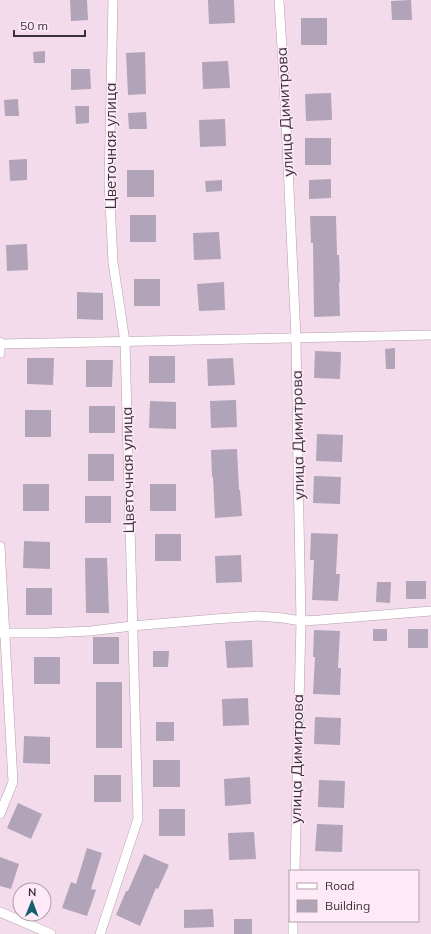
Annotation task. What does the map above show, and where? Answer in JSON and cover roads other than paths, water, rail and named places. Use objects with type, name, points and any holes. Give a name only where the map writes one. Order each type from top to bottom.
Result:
[{"type":"street","name":"Цветочная улица","points":[[100,934],[138,819],[125,342],[114,262],[109,182],[113,0]]},
{"type":"street","name":"улица Димитрова","points":[[279,0],[296,338],[301,621],[295,870]]},
{"type":"street","points":[[0,353],[0,343],[125,342],[431,335]]},
{"type":"street","points":[[0,546],[3,632],[13,782],[0,814]]},
{"type":"street","points":[[3,632],[46,633],[91,631],[132,626],[258,616],[301,621],[431,611]]},
{"type":"street","points":[[0,912],[51,934]]},
{"type":"street","points":[[293,922],[293,934]]}]
